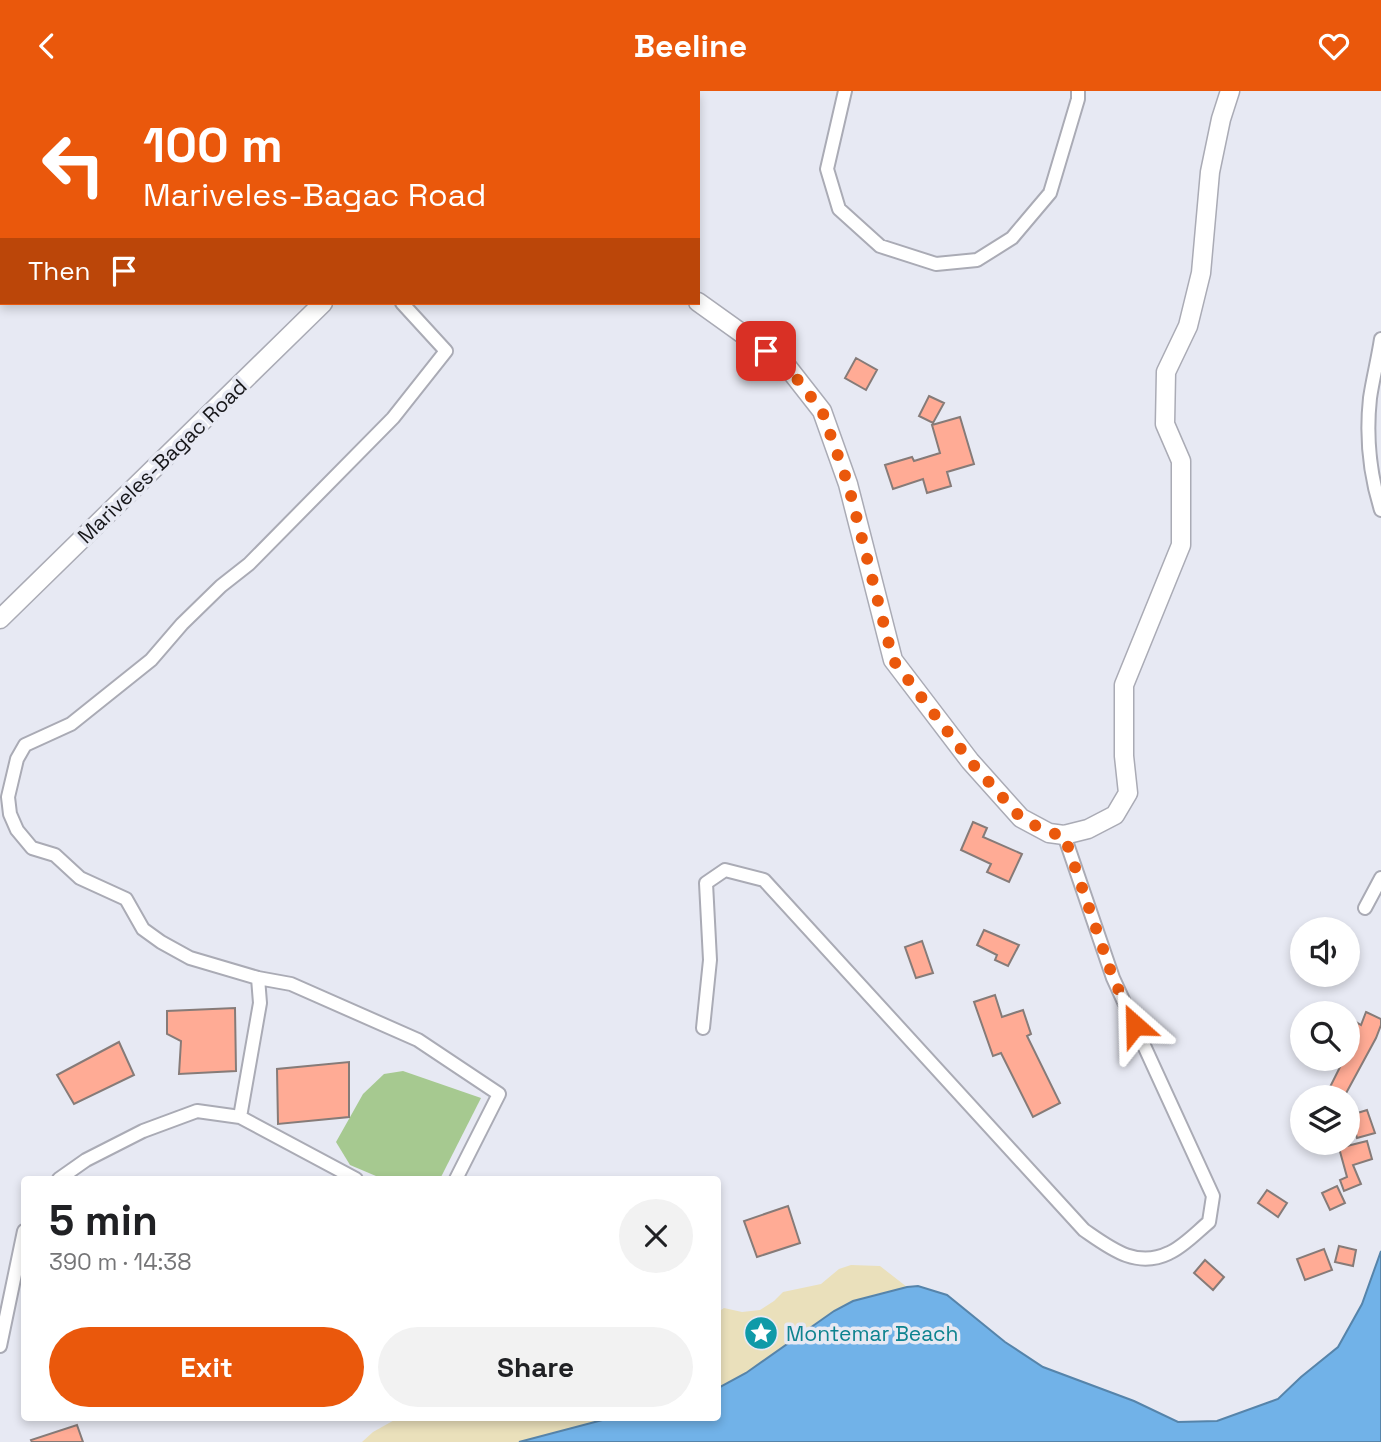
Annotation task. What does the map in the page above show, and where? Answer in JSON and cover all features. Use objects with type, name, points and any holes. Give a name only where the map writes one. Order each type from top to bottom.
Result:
[{"type":"main road","points":[[700,303],[786,365],[822,411],[848,484],[893,660],[970,761],[1021,818],[1049,833],[1064,835],[1088,829],[1115,815],[1128,793],[1124,756],[1124,685],[1181,545],[1181,461],[1165,424],[1166,372],[1188,326],[1201,273],[1210,172],[1230,91]]},
{"type":"main road","name":"Mariveles-Bagac Road","points":[[0,619],[321,305]]},
{"type":"street","points":[[845,91],[827,169],[839,209],[880,246],[936,264],[977,260],[1012,238],[1050,193],[1078,99],[1078,91]]},
{"type":"street","points":[[404,305],[446,351],[406,404],[249,564],[221,586],[183,624],[151,660],[72,724],[25,745],[17,759],[8,797],[10,814],[32,848],[55,855],[80,878],[126,899],[143,929],[161,942],[190,958],[258,978],[291,984],[418,1040],[499,1094],[458,1176]]},
{"type":"street","points":[[1381,339],[1370,412],[1372,482],[1381,510]]},
{"type":"street","points":[[703,1028],[710,960],[706,883],[725,870],[764,880],[1084,1230],[1118,1254],[1142,1260],[1169,1253],[1209,1222],[1213,1196],[1113,978],[1064,835]]},
{"type":"street","points":[[1365,908],[1381,878]]},
{"type":"street","points":[[240,1117],[260,1003],[258,978]]},
{"type":"street","points":[[63,1176],[86,1160],[143,1131],[197,1111],[240,1117],[350,1176]]},
{"type":"street","points":[[0,1346],[21,1245]]},
{"type":"green space","points":[[403,1071],[481,1098],[442,1176],[376,1176],[350,1165],[336,1142],[363,1094],[384,1074]]},
{"type":"sand","name":"Montemar Beach","points":[[851,1265],[880,1266],[907,1287],[861,1299],[835,1310],[749,1372],[721,1387],[721,1310],[760,1310],[783,1292],[821,1284],[839,1269]]},
{"type":"sand","points":[[393,1421],[599,1421],[519,1442],[362,1442]]},
{"type":"water","points":[[1381,1251],[1381,1442],[519,1442],[599,1421],[721,1421],[721,1386],[746,1373],[834,1311],[853,1301],[918,1286],[947,1295],[1005,1342],[1043,1367],[1134,1401],[1178,1422],[1217,1421],[1278,1399],[1338,1347],[1362,1304]]},
{"type":"building","points":[[856,358],[877,370],[866,390],[845,378]]},
{"type":"building","points":[[929,396],[944,403],[933,423],[919,416]]},
{"type":"building","points":[[960,417],[974,464],[947,472],[951,486],[927,493],[923,479],[893,489],[885,465],[912,457],[914,461],[940,453],[932,425]]},
{"type":"building","points":[[973,822],[987,828],[983,837],[1022,854],[1009,882],[987,872],[991,864],[961,850]]},
{"type":"building","points":[[984,930],[1019,945],[1008,966],[995,960],[997,955],[977,945]]},
{"type":"building","points":[[922,941],[933,973],[916,978],[905,947]]},
{"type":"building","points":[[995,995],[1002,1017],[1023,1010],[1031,1034],[1027,1036],[1060,1103],[1033,1117],[1001,1053],[993,1056],[974,1002]]},
{"type":"building","points":[[235,1008],[236,1071],[179,1074],[181,1041],[167,1034],[167,1011]]},
{"type":"building","points":[[1366,1012],[1381,1019],[1376,1038],[1360,1068],[1360,1024]]},
{"type":"building","points":[[119,1042],[134,1075],[74,1104],[57,1075]]},
{"type":"building","points":[[349,1062],[349,1117],[278,1124],[277,1069]]},
{"type":"building","points":[[1338,1071],[1358,1071],[1351,1085],[1331,1085]]},
{"type":"building","points":[[1367,1110],[1375,1133],[1360,1137],[1360,1112]]},
{"type":"building","points":[[1367,1141],[1372,1159],[1353,1165],[1361,1184],[1344,1191],[1340,1180],[1347,1177],[1341,1155],[1360,1155],[1360,1143]]},
{"type":"building","points":[[1337,1186],[1345,1203],[1330,1210],[1322,1193]]},
{"type":"building","points":[[1267,1190],[1287,1203],[1278,1217],[1258,1203]]},
{"type":"building","points":[[788,1206],[800,1243],[757,1257],[744,1221]]},
{"type":"building","points":[[1339,1246],[1356,1250],[1353,1266],[1335,1262]]},
{"type":"building","points":[[1324,1249],[1332,1270],[1305,1280],[1297,1259]]},
{"type":"building","points":[[1205,1260],[1224,1277],[1213,1290],[1194,1273]]},
{"type":"building","points":[[77,1425],[83,1442],[31,1440]]},
{"type":"place","name":"Montemar Beach","points":[[761,1333]]},
{"type":"route","points":[[766,351],[786,365],[822,411],[848,484],[893,660],[970,761],[1021,818],[1049,833],[1064,835],[1113,978],[1135,1025]]}]
